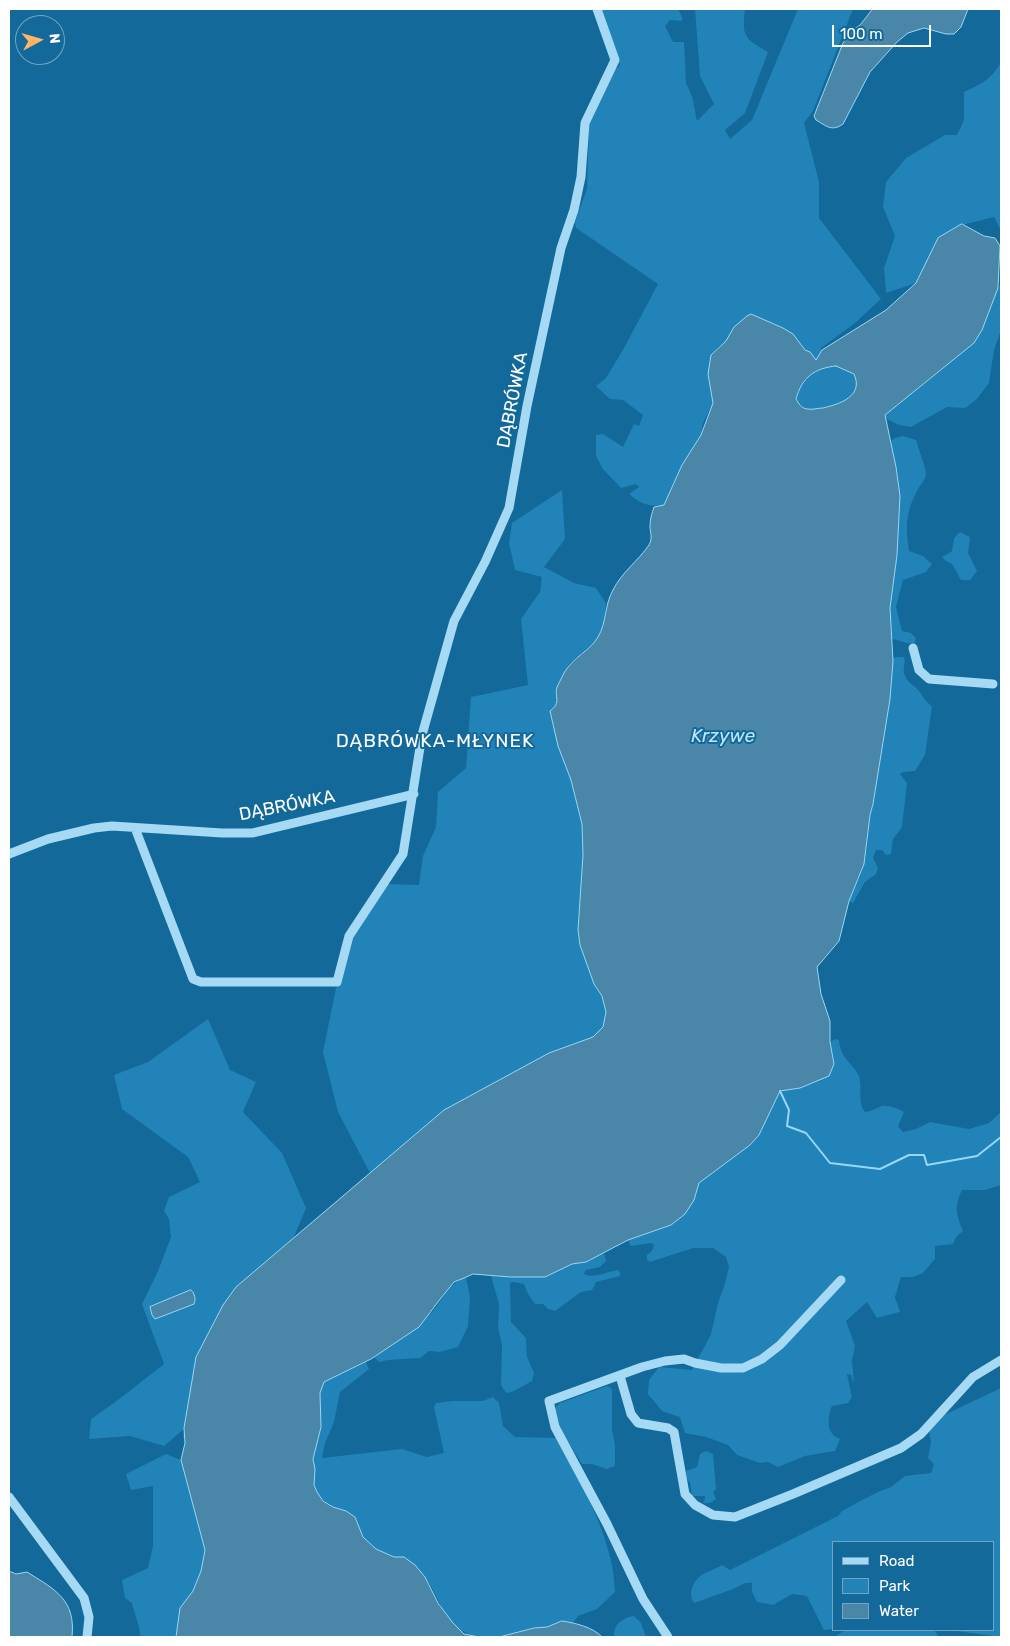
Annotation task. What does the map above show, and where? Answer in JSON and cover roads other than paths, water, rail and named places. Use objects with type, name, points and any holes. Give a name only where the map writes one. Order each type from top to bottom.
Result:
[{"type":"street","name":"DĄBRÓWKA","points":[[135,828],[193,979],[201,982],[337,982],[349,936],[403,854],[422,735],[454,621],[486,562],[509,508],[527,406],[561,248],[574,210],[581,177],[585,123],[615,60],[597,9]]},
{"type":"street","points":[[913,648],[919,670],[928,679],[994,684]]},
{"type":"street","name":"DĄBRÓWKA","points":[[9,854],[48,840],[94,828],[112,826],[252,833],[414,794]]},
{"type":"street","points":[[668,1637],[643,1599],[555,1427],[549,1401],[642,1367],[666,1361],[684,1359],[721,1368],[742,1368],[762,1360],[780,1345],[841,1280]]},
{"type":"street","points":[[620,1376],[631,1414],[638,1423],[668,1428],[674,1432],[685,1494],[695,1505],[713,1515],[735,1517],[901,1448],[921,1434],[973,1377],[1001,1360]]},
{"type":"street","points":[[9,1497],[84,1598],[89,1617],[87,1637]]},
{"type":"water","points":[[873,9],[968,9],[961,27],[954,34],[946,34],[924,28],[908,33],[897,42],[870,72],[843,124],[836,128],[829,127],[816,120],[814,116],[843,43]]},
{"type":"water","name":"Krzywe","points":[[962,224],[984,236],[995,238],[1000,246],[998,288],[982,330],[974,343],[885,415],[900,496],[897,555],[890,608],[893,661],[890,699],[870,815],[864,864],[849,901],[839,941],[817,967],[821,994],[830,1021],[830,1042],[834,1064],[829,1076],[800,1088],[780,1091],[759,1135],[750,1145],[699,1183],[694,1200],[685,1214],[671,1225],[628,1240],[586,1262],[572,1264],[545,1277],[473,1274],[454,1282],[419,1327],[371,1359],[324,1382],[320,1393],[321,1427],[313,1459],[315,1469],[314,1485],[317,1492],[323,1501],[355,1517],[363,1537],[376,1549],[394,1557],[404,1557],[415,1565],[425,1577],[438,1603],[453,1623],[464,1634],[479,1637],[176,1637],[180,1608],[193,1591],[201,1571],[205,1550],[181,1460],[185,1443],[184,1428],[196,1357],[223,1305],[236,1287],[444,1110],[549,1053],[593,1037],[603,1027],[606,1012],[602,996],[594,984],[580,945],[578,930],[583,855],[582,824],[571,780],[558,746],[550,711],[556,705],[557,687],[564,673],[572,662],[591,646],[598,637],[603,626],[610,596],[617,584],[649,545],[651,538],[650,521],[654,507],[664,505],[682,465],[701,435],[713,403],[708,374],[711,355],[726,341],[734,327],[751,314],[793,334],[805,350],[810,352],[816,360],[822,350],[886,310],[916,283],[938,238]],"holes":[[[836,366],[854,374],[856,388],[849,398],[843,401],[823,408],[809,409],[802,407],[796,399],[806,379],[822,369]]]},
{"type":"water","points":[[191,1290],[195,1297],[194,1304],[155,1319],[152,1315],[150,1307]]},
{"type":"water","points":[[9,1571],[16,1574],[27,1572],[46,1584],[61,1597],[67,1604],[70,1613],[72,1637],[9,1637]]},
{"type":"water","points":[[562,1621],[589,1628],[602,1637],[499,1637],[534,1628],[547,1627]]},
{"type":"waterway","points":[[780,1091],[789,1110],[787,1126],[806,1133],[830,1163],[880,1169],[909,1155],[924,1155],[927,1165],[977,1156],[1001,1137]]},
{"type":"district","name":"DĄBRÓWKA-MŁYNEK","points":[[435,742]]}]
